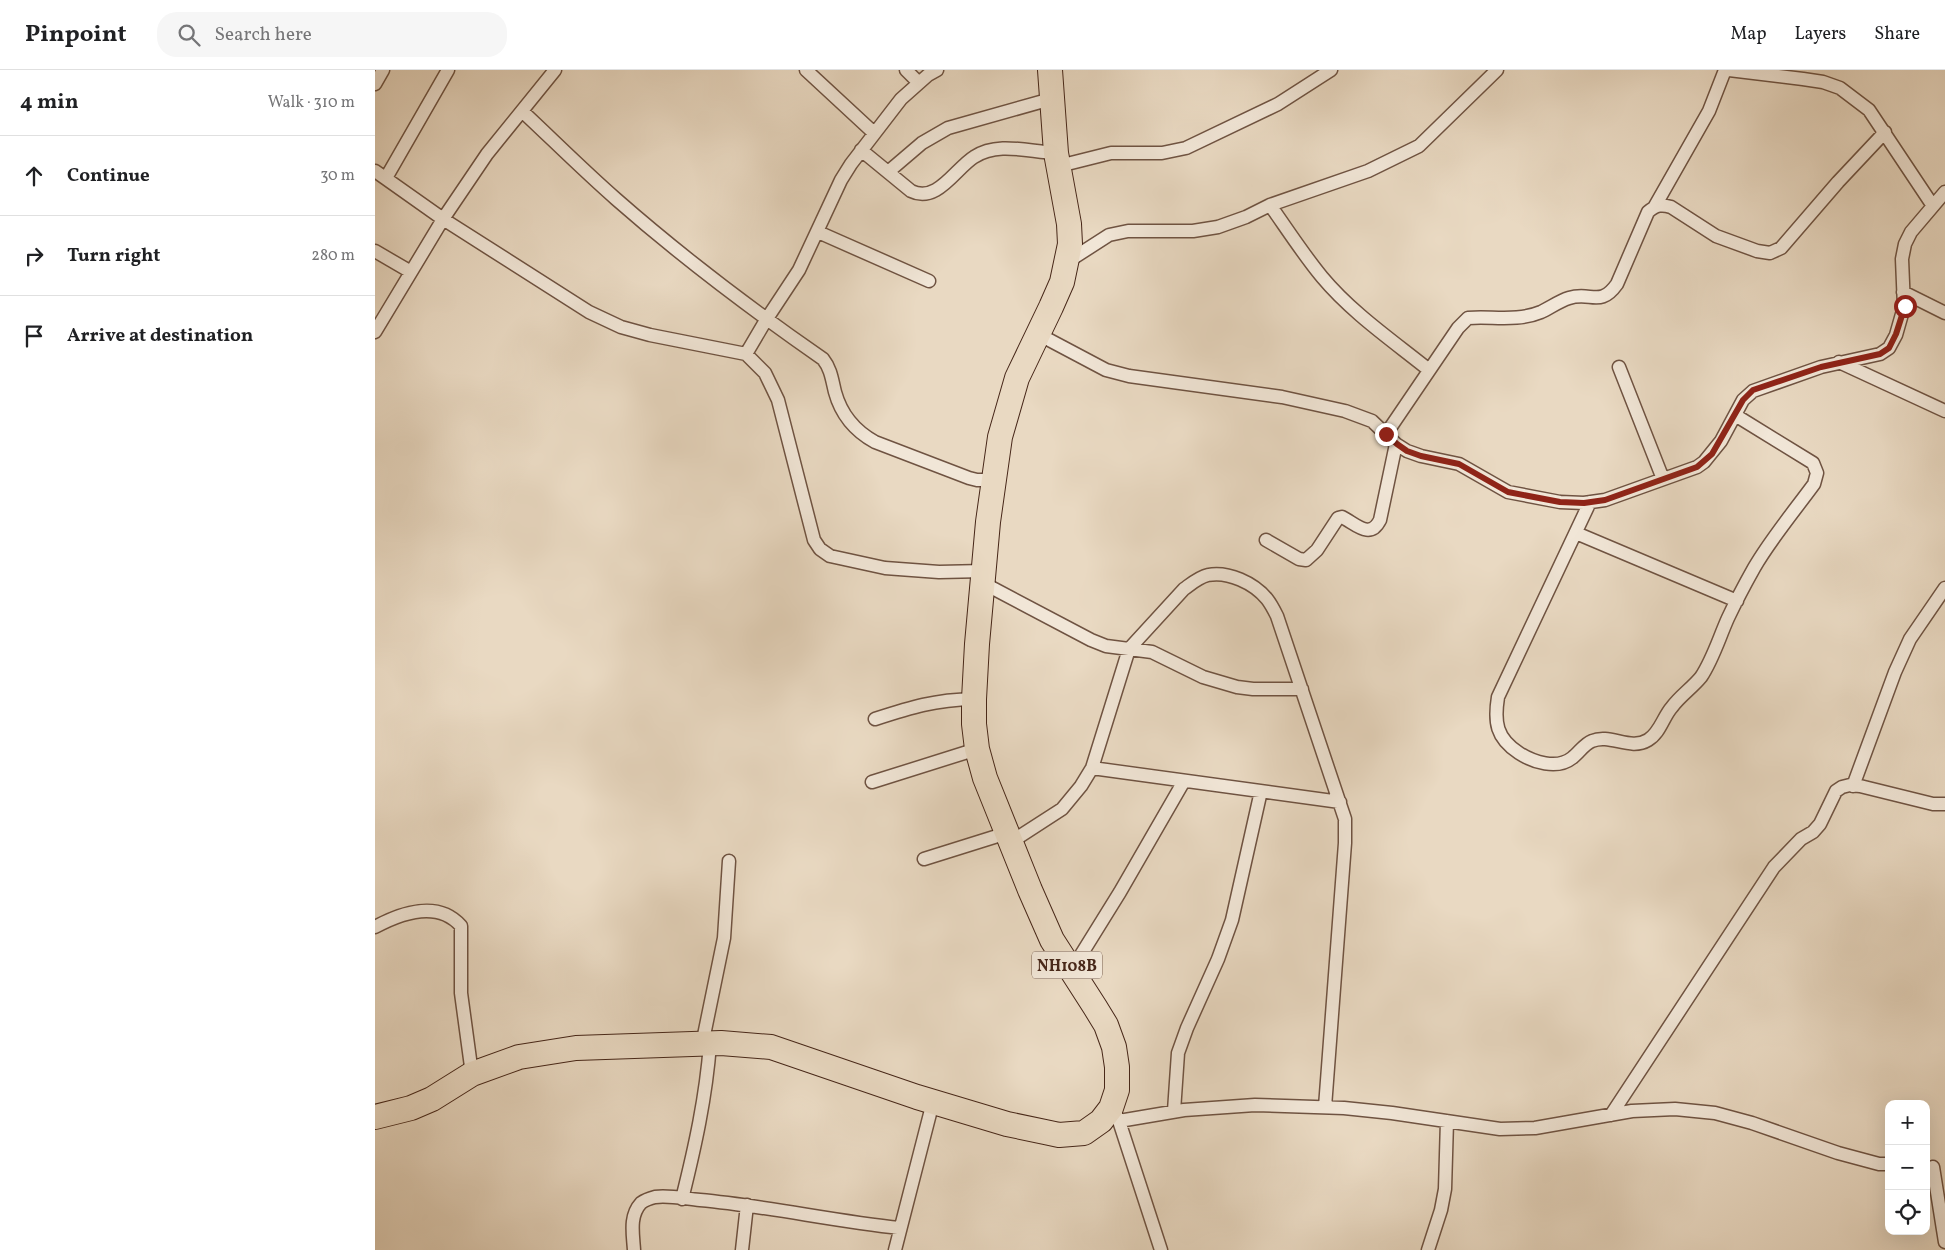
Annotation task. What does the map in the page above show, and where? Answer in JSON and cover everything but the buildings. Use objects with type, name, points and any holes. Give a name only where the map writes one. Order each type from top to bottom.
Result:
[{"type":"highway","name":"NH108B","points":[[375,1116],[411,1108],[425,1102],[471,1074],[519,1057],[576,1048],[706,1044],[747,1044],[771,1047],[933,1102],[1007,1124],[1059,1134],[1084,1133],[1115,1114],[1117,1067],[1114,1047],[1106,1025],[1053,940],[985,778],[977,749],[974,699],[983,577],[993,480],[1000,437],[1017,378],[1062,282],[1070,244],[1069,224],[1057,160],[1050,70]]},
{"type":"street","points":[[375,84],[383,70]]},
{"type":"street","points":[[448,70],[380,174],[443,219],[589,312],[621,326],[677,342],[747,354],[765,374],[778,400],[814,540],[820,549],[830,556],[885,568],[983,577],[1091,640],[1106,646],[1152,652],[1203,677],[1237,688],[1302,689]]},
{"type":"street","points":[[375,332],[443,219],[487,154],[555,70]]},
{"type":"street","points":[[806,70],[874,133]]},
{"type":"street","points":[[906,70],[919,82]]},
{"type":"street","points":[[747,354],[766,320],[799,270],[841,180],[861,150],[901,99],[919,82],[937,70]]},
{"type":"street","points":[[861,150],[911,191],[919,195],[927,194],[935,190],[972,158],[992,149],[1007,148],[1057,160],[1111,153],[1162,153],[1186,148],[1278,104],[1331,70]]},
{"type":"street","points":[[1067,262],[1109,235],[1128,231],[1206,230],[1246,217],[1270,205],[1368,171],[1419,146],[1497,70]]},
{"type":"street","points":[[1386,434],[1458,328],[1468,318],[1527,316],[1541,312],[1569,298],[1581,296],[1602,298],[1611,292],[1617,284],[1648,212],[1655,206],[1709,111],[1725,70]]},
{"type":"street","points":[[1729,70],[1823,82],[1840,88],[1869,110],[1933,206]]},
{"type":"street","points":[[888,172],[922,143],[948,128],[1051,99]]},
{"type":"street","points":[[522,111],[615,199],[701,271],[766,320],[823,359],[829,366],[837,400],[855,428],[864,436],[969,478],[993,480]]},
{"type":"street","points":[[1655,206],[1671,207],[1716,236],[1757,251],[1770,253],[1781,248],[1838,182],[1885,132]]},
{"type":"street","points":[[1038,334],[1105,370],[1129,376],[1282,397],[1345,411],[1372,421],[1407,451],[1459,464],[1497,487],[1515,494],[1560,502],[1605,500],[1697,467],[1705,462],[1721,441],[1743,400],[1753,390],[1839,362],[1880,354],[1889,348],[1896,334],[1905,306],[1902,259],[1905,244],[1911,232],[1945,192]]},
{"type":"street","points":[[1270,205],[1322,277],[1340,296],[1360,315],[1429,370]]},
{"type":"street","points":[[818,232],[929,281]]},
{"type":"street","points":[[375,250],[411,272]]},
{"type":"street","points":[[1903,292],[1945,313]]},
{"type":"street","points":[[1839,362],[1945,411]]},
{"type":"street","points":[[1619,367],[1663,479]]},
{"type":"street","points":[[1590,502],[1498,697],[1495,715],[1498,730],[1504,742],[1528,758],[1553,764],[1564,763],[1571,759],[1593,741],[1606,740],[1642,744],[1651,739],[1659,730],[1671,708],[1701,677],[1755,567],[1814,484],[1817,473],[1813,463],[1735,415]]},
{"type":"street","points":[[1266,540],[1299,559],[1306,560],[1317,550],[1338,518],[1342,518],[1364,530],[1376,527],[1380,520],[1397,444]]},
{"type":"street","points":[[1576,532],[1737,601]]},
{"type":"street","points":[[924,859],[1009,837],[1062,809],[1081,786],[1092,768],[1129,649],[1184,589],[1194,581],[1208,575],[1227,576],[1244,581],[1267,598],[1277,616],[1345,819],[1345,842],[1325,1107]]},
{"type":"street","points":[[1853,786],[1895,672],[1910,639],[1945,588]]},
{"type":"street","points":[[875,719],[916,705],[939,701],[974,699]]},
{"type":"street","points":[[872,782],[977,749]]},
{"type":"street","points":[[1092,768],[1340,802]]},
{"type":"street","points":[[1071,971],[1120,892],[1184,781]]},
{"type":"street","points":[[1611,1115],[1774,866],[1820,824],[1836,790],[1842,787],[1853,786],[1882,790],[1933,804],[1945,804]]},
{"type":"street","points":[[1175,1112],[1178,1053],[1187,1028],[1218,959],[1232,920],[1261,791]]},
{"type":"street","points":[[683,1199],[707,1084],[706,1044],[724,938],[729,860]]},
{"type":"street","points":[[375,927],[395,916],[407,912],[422,911],[444,914],[455,919],[461,926],[461,993],[471,1074]]},
{"type":"street","points":[[895,1250],[933,1102]]},
{"type":"street","points":[[1161,1250],[1115,1114],[1175,1112],[1255,1105],[1325,1107],[1392,1113],[1501,1129],[1527,1128],[1632,1111],[1675,1109],[1715,1113],[1752,1123],[1838,1153],[1885,1164]]},
{"type":"street","points":[[1428,1250],[1441,1210],[1445,1190],[1447,1121]]},
{"type":"street","points":[[1935,1167],[1945,1242]]},
{"type":"street","points":[[634,1250],[632,1224],[641,1203],[655,1197],[747,1205],[823,1218],[900,1228]]},
{"type":"street","points":[[742,1250],[747,1205]]},
{"type":"route","points":[[1386,434],[1407,451],[1459,464],[1508,492],[1560,502],[1584,503],[1605,500],[1697,467],[1705,462],[1721,441],[1743,400],[1753,390],[1821,367],[1880,354],[1889,348],[1896,334],[1905,306]]}]
